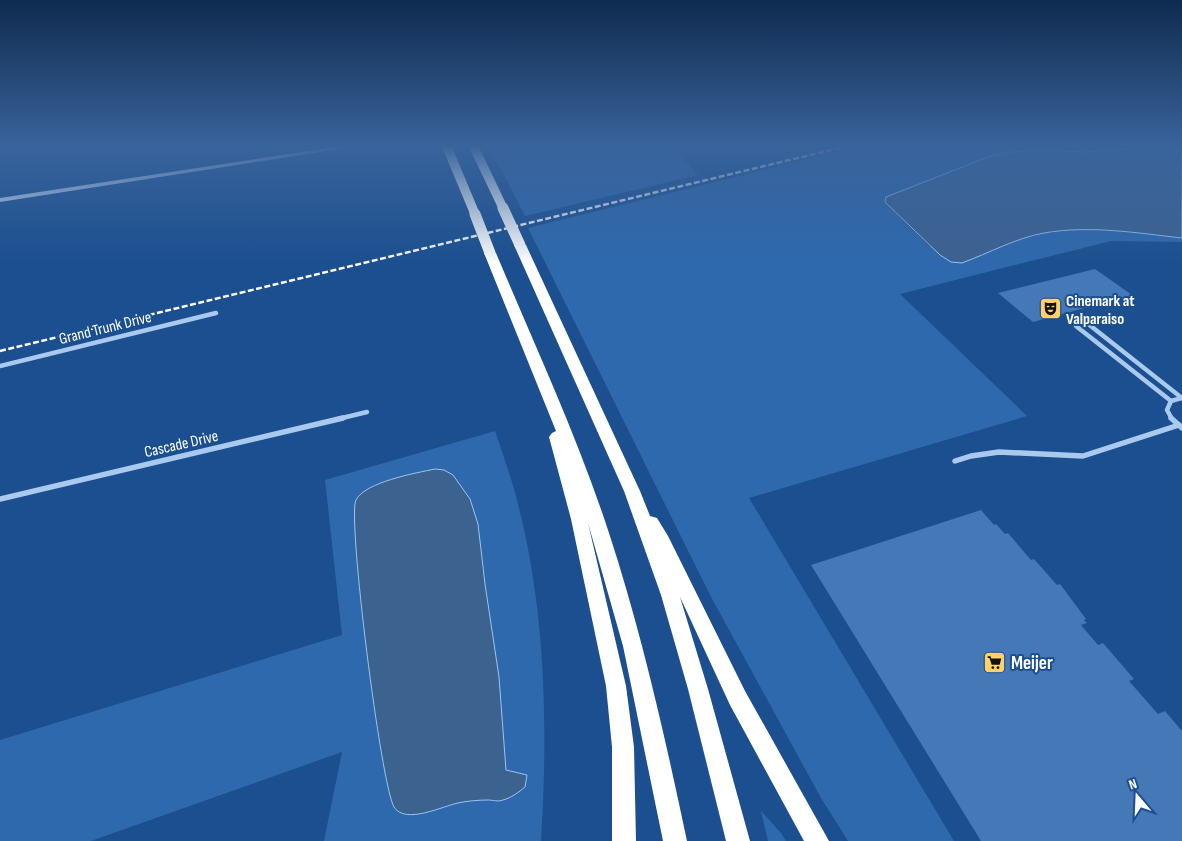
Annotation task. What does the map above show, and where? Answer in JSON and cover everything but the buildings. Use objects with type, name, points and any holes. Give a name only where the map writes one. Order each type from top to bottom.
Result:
[{"type":"highway","points":[[463,186],[573,456],[596,521],[624,611],[652,725],[675,841]]},
{"type":"highway","points":[[493,186],[632,491],[670,595],[693,670],[738,841]]},
{"type":"highway","points":[[548,394],[558,446],[582,528],[616,686],[623,747],[624,841]]},
{"type":"highway","points":[[632,491],[664,546],[728,678],[771,760],[817,841]]},
{"type":"street","points":[[0,200],[91,186]]},
{"type":"street","name":"Grand Trunk Drive","points":[[0,366],[216,312]]},
{"type":"street","points":[[1087,323],[1182,398]]},
{"type":"street","points":[[1076,326],[1170,401]]},
{"type":"street","points":[[1170,401],[1182,398]]},
{"type":"street","points":[[955,462],[971,456],[999,452],[1083,456],[1180,427],[1170,417],[1168,410],[1170,401]]},
{"type":"street","name":"Cascade Drive","points":[[0,499],[367,412]]},
{"type":"shaded area","points":[[510,186],[651,186],[525,216]]},
{"type":"shaded area","points":[[698,186],[913,186],[886,197],[885,202],[929,246],[974,258],[1021,239],[1045,233],[1080,229],[1182,238],[1182,242],[1111,241],[900,294],[1027,416],[749,498],[954,841],[848,841],[821,798],[710,595],[528,228]]},
{"type":"shaded area","points":[[913,186],[1182,186],[1182,238],[1096,230],[1061,231],[1023,238],[962,263],[951,262],[940,255],[885,202],[886,197]]},
{"type":"shaded area","points":[[495,431],[518,504],[527,545],[539,629],[543,671],[544,714],[541,841],[324,841],[342,752],[91,841],[0,841],[0,740],[342,635],[325,480]]},
{"type":"shaded area","points":[[435,469],[444,470],[453,475],[470,499],[478,524],[499,677],[506,770],[527,775],[525,787],[506,799],[465,802],[424,813],[407,814],[399,812],[394,807],[381,752],[356,552],[356,500],[369,488],[380,483]]},
{"type":"shaded area","points":[[761,811],[781,833],[786,841],[768,841]]},
{"type":"railway","points":[[0,351],[681,186]]},
{"type":"place","name":"Cinemark at Valparaiso","points":[[1050,309]]},
{"type":"place","name":"Meijer","points":[[995,662]]}]
